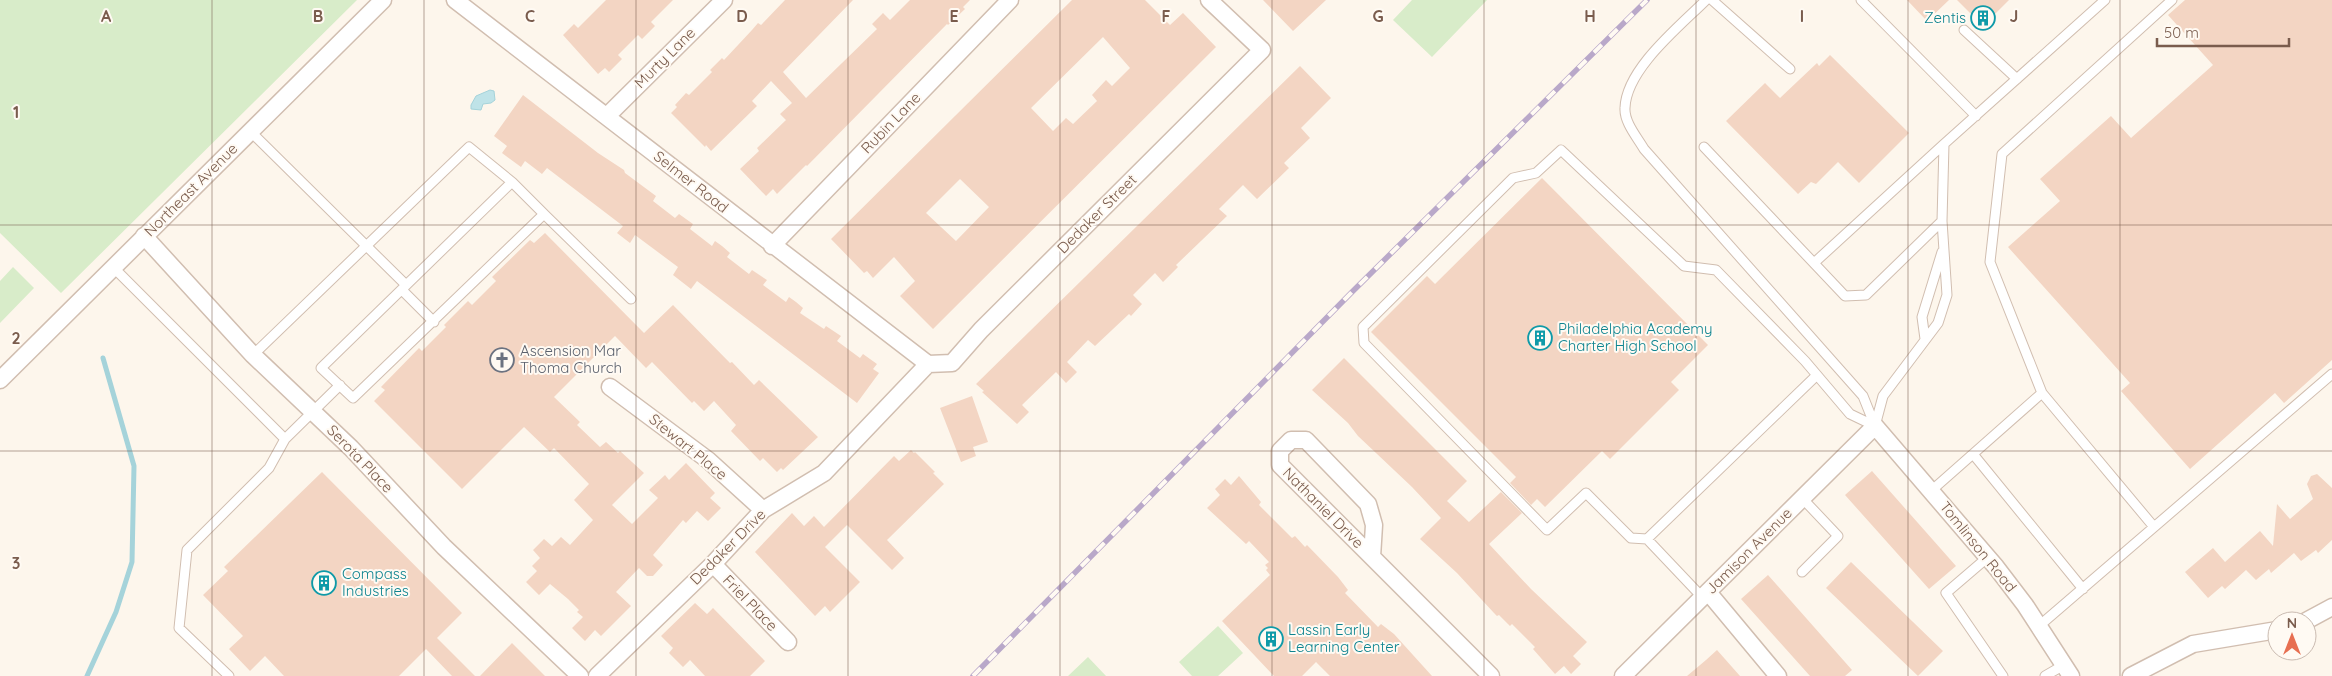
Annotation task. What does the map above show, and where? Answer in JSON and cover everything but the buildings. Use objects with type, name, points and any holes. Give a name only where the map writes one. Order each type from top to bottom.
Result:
[{"type":"street","name":"Northeast Avenue","points":[[0,380],[383,0]]},
{"type":"street","name":"Selmer Road","points":[[455,0],[607,116],[772,246],[928,364]]},
{"type":"street","name":"Murty Lane","points":[[607,116],[724,0]]},
{"type":"street","name":"Rubin Lane","points":[[772,246],[1010,0]]},
{"type":"street","name":"Dedaker Street","points":[[928,364],[952,364],[981,330],[1262,50],[1210,0]]},
{"type":"street","name":"Serota Place","points":[[144,236],[253,355],[351,448],[444,548],[580,676]]},
{"type":"street","name":"Dedaker Drive","points":[[597,676],[713,564],[763,510],[824,473],[928,364]]},
{"type":"street","name":"Stewart Place","points":[[610,387],[708,460],[763,510]]},
{"type":"street","name":"Tomlinson Road","points":[[1875,426],[1988,557],[2039,626],[2067,671]]},
{"type":"street","name":"Jamison Avenue","points":[[1623,676],[1875,426]]},
{"type":"street","name":"Nathaniel Drive","points":[[1372,557],[1374,525],[1368,504],[1306,440],[1291,440],[1280,451],[1280,465],[1372,557],[1491,676]]},
{"type":"street","name":"Friel Place","points":[[713,564],[788,642]]},
{"type":"street","points":[[1705,595],[1778,676]]},
{"type":"street","points":[[2317,615],[2332,607]]},
{"type":"street","points":[[2131,676],[2193,644],[2267,632]]},
{"type":"lane","points":[[1706,0],[1644,63],[1632,83],[1624,108],[1629,125],[1644,149],[1863,396],[1875,426]]},
{"type":"lane","points":[[1712,0],[1790,70]]},
{"type":"lane","points":[[1861,0],[1976,116]]},
{"type":"lane","points":[[1814,263],[2105,0]]},
{"type":"lane","points":[[2154,527],[2042,393],[1990,262],[2002,154],[2172,0]]},
{"type":"lane","points":[[1964,30],[2016,79]]},
{"type":"lane","points":[[251,132],[367,247],[434,322]]},
{"type":"lane","points":[[1875,426],[1883,396],[1938,323],[1947,295],[1942,221],[1944,144]]},
{"type":"lane","points":[[253,355],[469,147],[512,182],[630,299]]},
{"type":"lane","points":[[1704,147],[1845,296],[1866,295],[1942,221]]},
{"type":"lane","points":[[1705,595],[1647,539],[1631,538],[1586,493],[1546,530],[1364,343],[1363,327],[1513,178],[1536,173],[1561,150],[1684,266],[1716,270],[1817,375],[1850,414],[1875,426]]},
{"type":"lane","points":[[512,182],[321,368],[353,398],[544,214]]},
{"type":"lane","points":[[1925,338],[1922,317],[1944,247]]},
{"type":"lane","points":[[113,267],[285,439]]},
{"type":"lane","points":[[2039,626],[2332,374]]},
{"type":"lane","points":[[1647,539],[1817,375]]},
{"type":"lane","points":[[229,676],[179,628],[187,550],[269,468],[285,439],[340,385]]},
{"type":"lane","points":[[1931,491],[2042,393]]},
{"type":"lane","points":[[1973,454],[2083,589]]},
{"type":"lane","points":[[1802,498],[1838,536],[1802,572]]},
{"type":"lane","points":[[1988,557],[1946,593],[2003,676]]},
{"type":"lane","points":[[2045,676],[2067,671]]},
{"type":"green space","points":[[0,0],[357,0],[61,293],[0,233]]},
{"type":"green space","points":[[1412,0],[1487,0],[1432,57],[1393,20]]},
{"type":"green space","points":[[13,267],[34,288],[0,323],[0,281]]},
{"type":"green space","points":[[1218,626],[1243,653],[1218,676],[1192,676],[1179,662]]},
{"type":"green space","points":[[1088,657],[1106,676],[1068,676]]},
{"type":"water","points":[[490,90],[494,91],[495,100],[491,103],[483,104],[481,110],[471,109],[476,96]]},
{"type":"waterway","points":[[87,676],[116,612],[132,562],[134,466],[103,358]]},
{"type":"railway","points":[[973,676],[1353,291],[1647,0]]},
{"type":"place","name":"Zentis","points":[[1983,18]]},
{"type":"place","name":"Philadelphia Academy Charter High School","points":[[1540,338]]},
{"type":"place","name":"Ascension Mar Thoma Church","points":[[502,360]]},
{"type":"place","name":"Compass Industries","points":[[324,583]]},
{"type":"place","name":"Lassin Early Learning Center","points":[[1271,639]]}]
